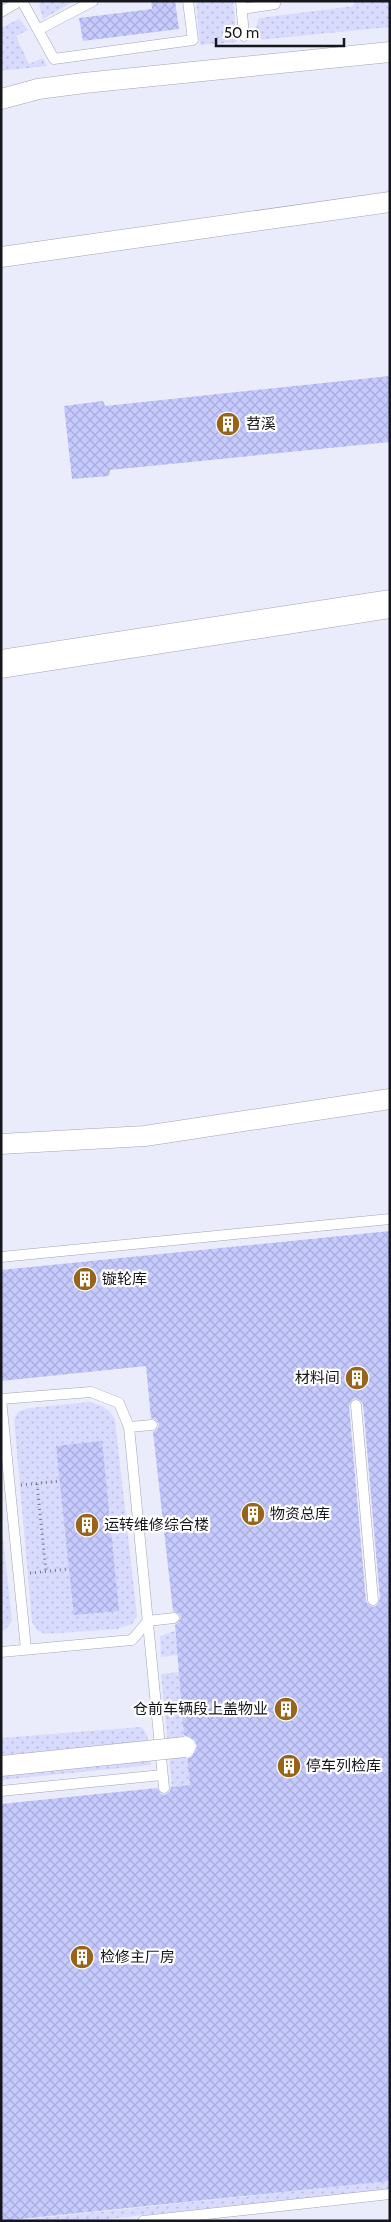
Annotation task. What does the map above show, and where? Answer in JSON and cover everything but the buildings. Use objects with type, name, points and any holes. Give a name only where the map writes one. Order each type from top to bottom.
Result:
[{"type":"street","points":[[1,99],[38,90],[84,83],[390,52]]},
{"type":"street","points":[[1,257],[390,202]]},
{"type":"street","points":[[1,664],[390,604]]},
{"type":"street","points":[[1,1144],[145,1136],[390,1099]]},
{"type":"street","points":[[1,1766],[185,1747]]},
{"type":"lane","points":[[1,12],[21,1],[54,59],[193,40],[188,1]]},
{"type":"lane","points":[[38,30],[92,1]]},
{"type":"lane","points":[[244,36],[242,5],[276,4]]},
{"type":"lane","points":[[1,1257],[390,1219]]},
{"type":"lane","points":[[26,1650],[1,1399],[91,1392],[119,1403],[129,1427],[164,1788]]},
{"type":"lane","points":[[356,1405],[374,1600]]},
{"type":"lane","points":[[129,1427],[152,1425]]},
{"type":"lane","points":[[1,1652],[132,1640],[148,1621],[174,1618]]},
{"type":"lane","points":[[1,1792],[162,1775]]},
{"type":"lane","points":[[143,2221],[390,2194]]},
{"type":"path","points":[[10,1486],[60,1481]]},
{"type":"path","points":[[37,1484],[46,1571]]},
{"type":"path","points":[[19,1575],[69,1569]]},
{"type":"shaded area","points":[[42,1],[74,1],[43,19],[39,5]]},
{"type":"shaded area","points":[[196,1],[233,1],[237,42],[200,45]]},
{"type":"shaded area","points":[[354,1],[390,1],[390,27],[258,40],[256,27],[259,18],[354,6]]},
{"type":"shaded area","points":[[19,19],[28,30],[16,36],[29,64],[43,58],[47,66],[1,71],[1,28]]},
{"type":"shaded area","points":[[89,1402],[104,1408],[115,1420],[137,1616],[132,1624],[117,1629],[45,1634],[37,1630],[32,1622],[14,1419],[19,1411],[30,1408]]},
{"type":"shaded area","points":[[1,1520],[12,1621],[1,1632]]},
{"type":"shaded area","points":[[175,1631],[178,1655],[161,1657],[160,1636]]},
{"type":"shaded area","points":[[179,1672],[190,1785],[172,1787],[161,1674]]},
{"type":"shaded area","points":[[141,1727],[147,1735],[151,1765],[1,1780],[1,1738]]},
{"type":"shaded area","points":[[390,2181],[390,2189],[88,2221],[11,2221]]},
{"type":"place","name":"苕溪","points":[[228,424]]},
{"type":"place","name":"镟轮库","points":[[85,1279]]},
{"type":"place","name":"材料间","points":[[357,1378]]},
{"type":"place","name":"物资总库","points":[[253,1514]]},
{"type":"place","name":"运转维修综合楼","points":[[87,1525]]},
{"type":"place","name":"仓前车辆段上盖物业","points":[[286,1709]]},
{"type":"place","name":"停车列检库","points":[[289,1766]]},
{"type":"place","name":"检修主厂房","points":[[82,1957]]}]
